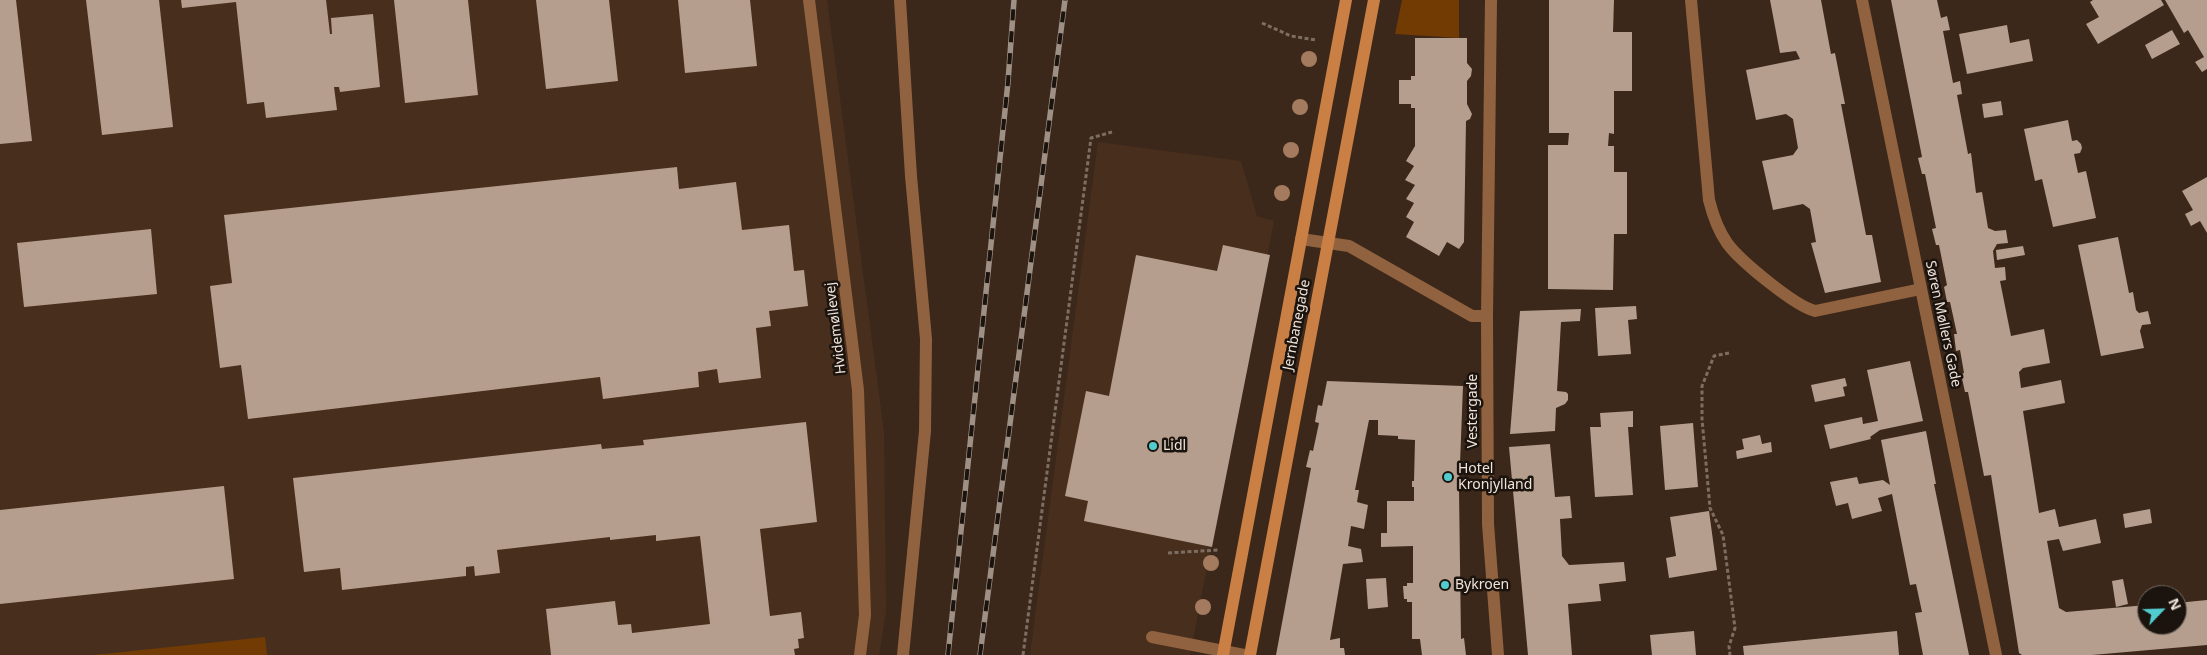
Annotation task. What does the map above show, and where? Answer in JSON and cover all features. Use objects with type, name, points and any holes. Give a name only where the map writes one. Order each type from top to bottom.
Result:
[{"type":"main road","name":"Jernbanegade","points":[[1224,653],[1346,0]]},
{"type":"main road","name":"Jernbanegade","points":[[1250,655],[1374,0]]},
{"type":"street","name":"Hvidemøllevej","points":[[809,0],[858,390],[864,615],[860,655]]},
{"type":"street","points":[[900,0],[911,176],[926,339],[925,431],[903,655]]},
{"type":"street","name":"Vestergade","points":[[1491,0],[1487,316],[1488,524],[1498,655]]},
{"type":"street","points":[[1691,0],[1709,200],[1716,224],[1728,244],[1784,293],[1807,309],[1815,311],[1921,289]]},
{"type":"street","name":"Søren Møllers Gade","points":[[1862,0],[1996,655]]},
{"type":"street","points":[[1302,238],[1348,246],[1472,316],[1487,316]]},
{"type":"street","points":[[1152,637],[1224,653],[1244,655]]},
{"type":"path","points":[[1262,23],[1291,36],[1338,44]]},
{"type":"path","points":[[1023,655],[1090,138],[1112,132]]},
{"type":"path","points":[[1729,353],[1714,356],[1702,386],[1702,419],[1710,508],[1723,535],[1735,628],[1729,646],[1730,655]]},
{"type":"path","points":[[1168,553],[1214,549],[1242,553]]},
{"type":"shaded area","points":[[0,0],[827,0],[884,432],[886,611],[879,655],[0,655]]},
{"type":"shaded area","points":[[1402,0],[1459,0],[1459,38],[1395,34]]},
{"type":"shaded area","points":[[1098,142],[1241,161],[1257,216],[1274,221],[1190,655],[1030,655]]},
{"type":"shaded area","points":[[265,637],[267,655],[94,655]]},
{"type":"building","points":[[0,0],[16,0],[32,141],[0,144]]},
{"type":"building","points":[[86,0],[159,0],[173,127],[102,135]]},
{"type":"building","points":[[181,0],[326,0],[330,34],[332,34],[331,18],[373,14],[380,87],[340,92],[339,87],[334,87],[337,110],[266,118],[264,102],[247,104],[236,2],[182,8]]},
{"type":"building","points":[[394,0],[468,0],[478,95],[405,103]]},
{"type":"building","points":[[536,0],[609,0],[618,81],[546,89]]},
{"type":"building","points":[[678,0],[750,0],[757,66],[685,73]]},
{"type":"building","points":[[1549,0],[1614,0],[1613,32],[1632,32],[1632,91],[1614,91],[1614,134],[1609,133],[1608,146],[1614,146],[1614,172],[1627,172],[1627,234],[1614,234],[1613,290],[1548,289],[1548,145],[1568,145],[1569,133],[1549,133]]},
{"type":"building","points":[[1770,0],[1821,0],[1831,54],[1835,53],[1845,104],[1841,104],[1866,235],[1872,235],[1881,282],[1825,293],[1811,243],[1816,242],[1810,209],[1803,204],[1773,210],[1762,161],[1793,155],[1798,148],[1793,119],[1786,114],[1756,120],[1746,70],[1800,59],[1796,51],[1780,53]]},
{"type":"building","points":[[1891,0],[1937,0],[1941,18],[1947,16],[1950,30],[1943,31],[1953,83],[1960,81],[1962,94],[1957,95],[1968,154],[1971,153],[1976,193],[1982,192],[1988,228],[1995,231],[2006,230],[2008,243],[1997,244],[1993,251],[1995,268],[2005,267],[2006,280],[2000,281],[2011,336],[2044,329],[2050,363],[2023,368],[2019,372],[2021,388],[2061,380],[2065,403],[2023,411],[2039,513],[2055,509],[2059,527],[2096,519],[2101,543],[2063,551],[2059,539],[2047,541],[2059,608],[2066,612],[2137,606],[2137,635],[2187,635],[2187,602],[2207,600],[2207,645],[2092,655],[2022,655],[2019,653],[1991,475],[1984,476],[1968,392],[1965,392],[1961,374],[1964,373],[1960,350],[1956,351],[1954,334],[1957,334],[1950,302],[1947,302],[1944,287],[1947,285],[1939,245],[1936,245],[1932,229],[1936,228],[1925,174],[1922,174],[1918,158],[1922,157]]},
{"type":"building","points":[[2093,0],[2161,0],[2164,5],[2098,44],[2086,24],[2099,17],[2090,2]]},
{"type":"building","points":[[2165,0],[2207,0],[2207,69],[2202,72],[2195,62],[2204,57],[2188,30],[2184,33]]},
{"type":"building","points":[[2007,25],[2010,43],[2029,39],[2033,61],[1967,74],[1959,34]]},
{"type":"building","points":[[2172,30],[2180,44],[2152,59],[2145,45]]},
{"type":"building","points":[[1415,38],[1467,38],[1467,63],[1472,69],[1471,76],[1467,81],[1467,104],[1472,114],[1470,119],[1466,121],[1464,242],[1459,249],[1447,242],[1439,256],[1406,237],[1414,222],[1406,217],[1414,203],[1406,199],[1415,185],[1405,180],[1414,166],[1406,161],[1415,146],[1415,108],[1411,108],[1411,104],[1399,104],[1399,80],[1411,80],[1411,76],[1415,76]]},
{"type":"building","points":[[2001,101],[2003,115],[1984,118],[1982,104]]},
{"type":"building","points":[[2068,120],[2072,141],[2077,140],[2081,144],[2080,153],[2074,154],[2078,173],[2086,171],[2096,218],[2053,227],[2042,179],[2035,181],[2024,129]]},
{"type":"building","points":[[677,167],[679,189],[736,182],[742,230],[789,225],[794,271],[804,270],[808,306],[769,311],[771,326],[756,328],[761,378],[719,383],[717,369],[698,372],[699,387],[603,399],[600,377],[248,419],[241,365],[220,368],[210,286],[232,283],[224,215]]},
{"type":"building","points":[[2207,177],[2207,233],[2200,221],[2191,226],[2185,214],[2193,210],[2182,191]]},
{"type":"building","points":[[151,229],[157,294],[24,307],[17,243]]},
{"type":"building","points":[[2118,237],[2129,293],[2133,292],[2136,310],[2139,313],[2148,311],[2151,324],[2142,325],[2140,331],[2144,348],[2101,356],[2078,245]]},
{"type":"building","name":"Lidl","points":[[1223,245],[1270,255],[1212,547],[1084,521],[1088,501],[1065,496],[1086,391],[1109,396],[1136,255],[1217,271]]},
{"type":"building","points":[[2023,246],[2025,255],[1997,260],[1996,250]]},
{"type":"building","points":[[1636,306],[1637,319],[1628,320],[1631,354],[1598,356],[1595,308]]},
{"type":"building","points":[[1581,309],[1580,321],[1561,322],[1557,391],[1566,392],[1568,400],[1565,404],[1556,408],[1555,431],[1510,434],[1520,311]]},
{"type":"building","points":[[1910,361],[1923,421],[1880,430],[1870,437],[1871,439],[1830,449],[1824,425],[1862,417],[1863,424],[1878,421],[1867,370]]},
{"type":"building","points":[[1845,378],[1847,386],[1843,387],[1845,396],[1815,402],[1811,385]]},
{"type":"building","points":[[1327,381],[1463,386],[1459,490],[1461,639],[1464,638],[1466,655],[1422,655],[1420,639],[1412,639],[1412,602],[1407,602],[1407,599],[1404,599],[1403,586],[1407,586],[1407,583],[1413,583],[1413,546],[1381,547],[1381,533],[1387,533],[1387,501],[1414,501],[1412,481],[1414,481],[1415,440],[1398,439],[1398,436],[1378,435],[1378,420],[1369,420],[1355,490],[1359,490],[1357,502],[1368,505],[1364,529],[1351,526],[1348,546],[1361,549],[1363,562],[1343,564],[1330,640],[1340,638],[1340,648],[1344,648],[1345,655],[1276,655],[1311,468],[1306,467],[1310,450],[1313,451],[1319,423],[1315,422],[1318,405],[1322,406]]},
{"type":"building","points":[[1633,411],[1633,427],[1628,427],[1633,495],[1595,497],[1590,427],[1601,427],[1600,413]]},
{"type":"building","points":[[806,422],[817,522],[760,529],[770,616],[801,612],[804,638],[798,639],[799,648],[794,649],[795,655],[551,655],[546,609],[615,601],[618,625],[631,624],[632,633],[710,624],[700,536],[656,541],[656,535],[610,540],[610,537],[497,550],[500,573],[475,576],[474,566],[466,567],[466,576],[342,590],[340,568],[304,572],[293,478],[601,444],[602,449],[644,445],[643,440]]},
{"type":"building","points":[[1693,423],[1698,487],[1665,490],[1660,426]]},
{"type":"building","points":[[1926,431],[1936,484],[1934,484],[1969,655],[1923,655],[1915,613],[1922,612],[1916,584],[1910,585],[1892,494],[1878,498],[1882,511],[1852,519],[1848,503],[1836,506],[1830,482],[1857,477],[1859,484],[1883,480],[1890,485],[1881,440]]},
{"type":"building","points":[[1760,435],[1762,444],[1771,442],[1772,452],[1737,459],[1736,451],[1744,449],[1742,439]]},
{"type":"building","points":[[1550,444],[1555,497],[1570,496],[1572,518],[1560,519],[1562,556],[1569,565],[1624,562],[1626,581],[1599,584],[1601,601],[1568,604],[1572,655],[1528,655],[1509,447]]},
{"type":"building","points":[[224,486],[234,579],[0,604],[0,510]]},
{"type":"building","points":[[2150,509],[2152,523],[2125,528],[2123,514]]},
{"type":"building","points":[[1709,511],[1717,570],[1669,578],[1666,558],[1676,556],[1670,517]]},
{"type":"building","points":[[1386,578],[1388,607],[1368,609],[1366,579]]},
{"type":"building","points":[[2123,579],[2128,604],[2116,607],[2112,581]]},
{"type":"building","points":[[1694,631],[1696,655],[1652,655],[1650,635]]},
{"type":"building","points":[[1897,631],[1899,655],[1744,655],[1743,646]]},
{"type":"railway","points":[[948,655],[1008,82],[1014,0]]},
{"type":"railway","points":[[980,655],[1065,0]]},
{"type":"place","name":"Lidl","points":[[1153,446]]},
{"type":"place","name":"Hotel Kronjylland","points":[[1448,477]]},
{"type":"place","name":"Bykroen","points":[[1445,585]]}]
